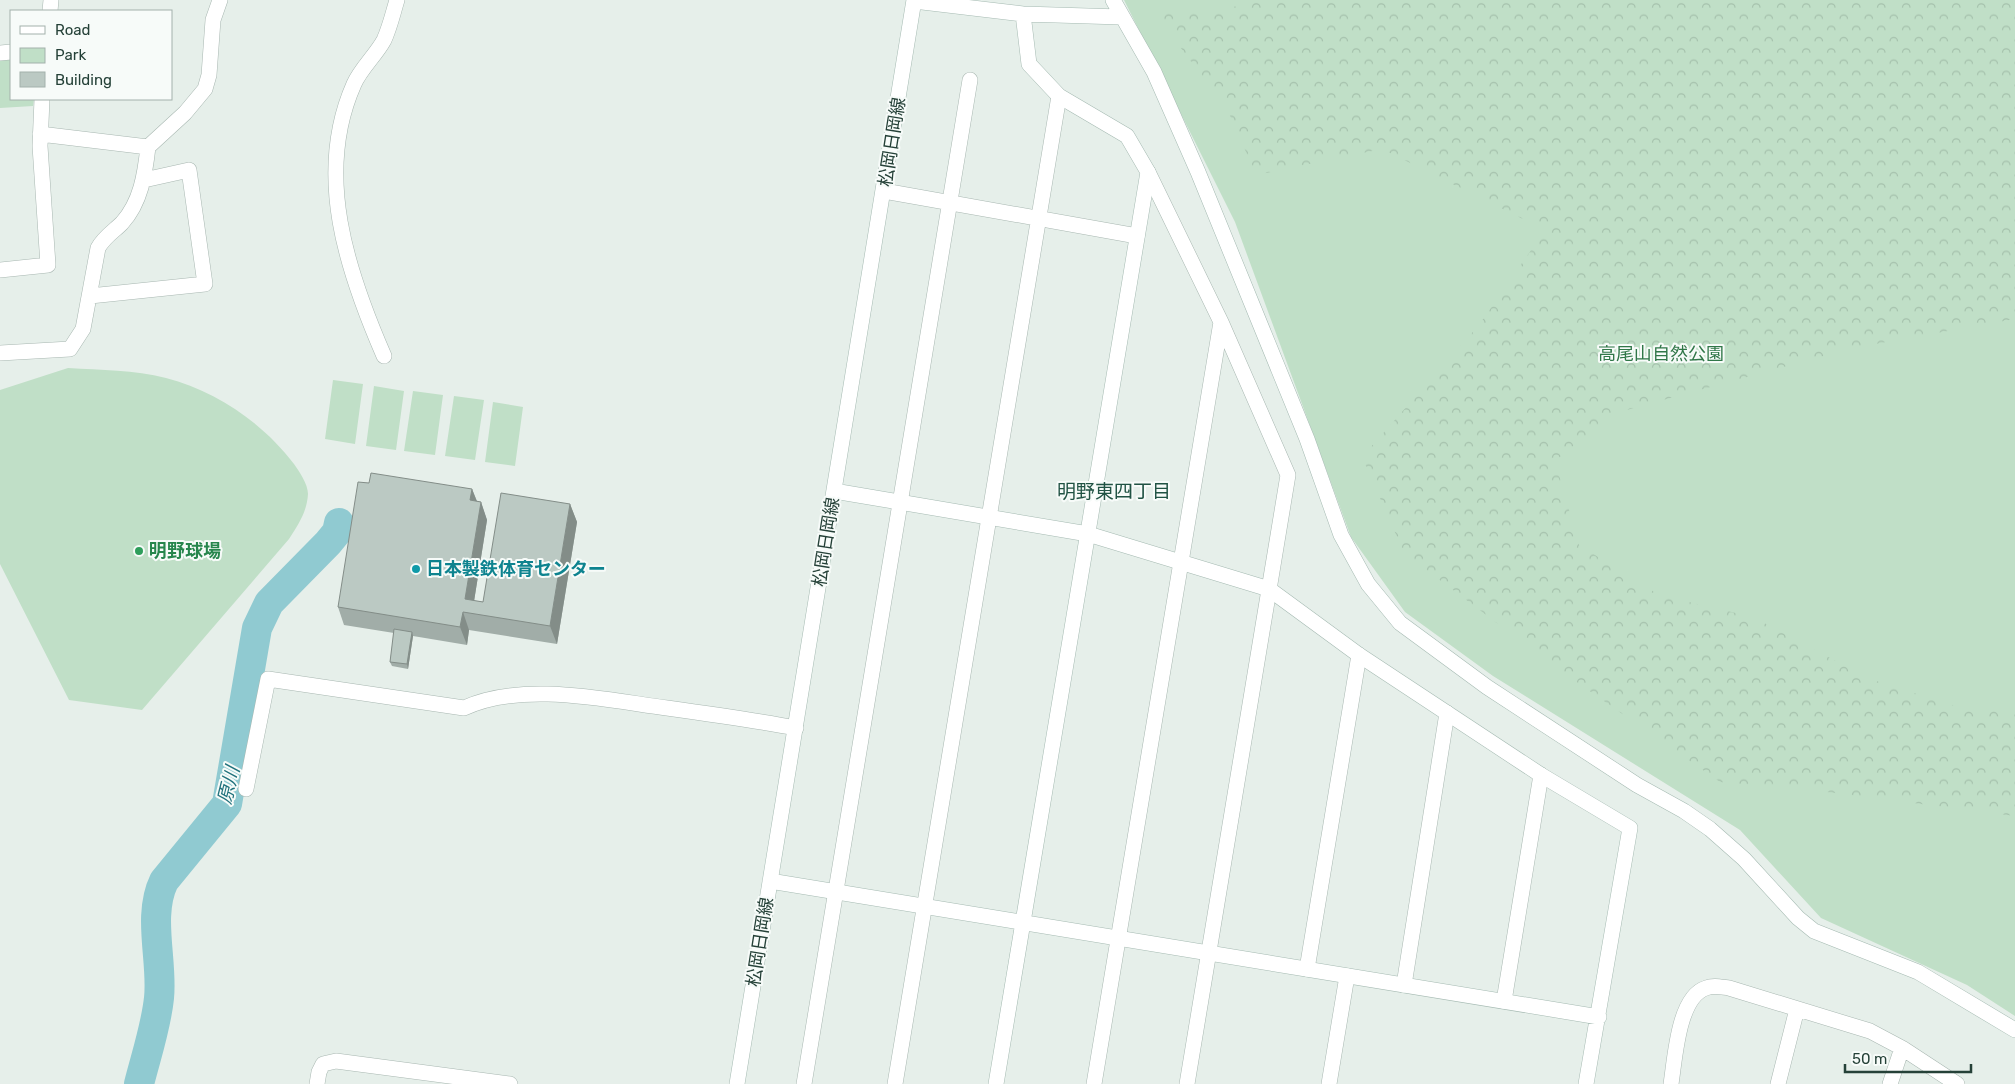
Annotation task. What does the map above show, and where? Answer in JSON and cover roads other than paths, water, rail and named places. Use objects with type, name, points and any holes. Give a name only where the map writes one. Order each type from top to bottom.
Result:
[{"type":"street","points":[[0,353],[70,349],[83,329],[98,248],[101,242],[123,221],[144,180],[148,147],[185,113],[205,88],[209,75],[213,20],[220,0]]},
{"type":"street","points":[[384,356],[364,310],[351,267],[340,226],[334,181],[342,121],[354,83],[384,40],[397,0]]},
{"type":"street","points":[[914,0],[1023,14],[1121,17]]},
{"type":"street","name":"松岡日岡線","points":[[737,1084],[914,0]]},
{"type":"street","points":[[1113,0],[1154,72],[1206,190],[1307,439],[1341,534],[1368,584],[1400,623],[1487,687],[1636,785],[1684,811],[1710,829],[1744,859],[1798,918],[1814,931],[1918,972],[2015,1030]]},
{"type":"street","points":[[1023,14],[1029,64],[1059,96],[1127,136],[1148,172],[1221,322],[1288,475],[1209,953],[1192,1083]]},
{"type":"street","points":[[804,1084],[970,80]]},
{"type":"street","points":[[895,1084],[1059,96]]},
{"type":"street","points":[[0,270],[48,265],[40,134],[42,100]]},
{"type":"street","points":[[40,134],[148,147]]},
{"type":"street","points":[[90,296],[204,284],[189,170],[144,180]]},
{"type":"street","points":[[996,1084],[1148,172]]},
{"type":"street","points":[[884,191],[1137,236]]},
{"type":"street","points":[[1094,1084],[1221,322]]},
{"type":"street","points":[[834,491],[1088,534],[1269,589],[1359,655],[1541,775],[1630,828],[1586,1084]]},
{"type":"street","points":[[1307,969],[1359,655]]},
{"type":"street","points":[[246,789],[268,679],[464,708],[482,700],[522,695],[576,696],[796,728]]},
{"type":"street","points":[[1404,985],[1447,713]]},
{"type":"street","points":[[1504,1001],[1541,775]]},
{"type":"street","points":[[770,882],[1599,1017]]},
{"type":"street","points":[[1330,1084],[1347,976]]},
{"type":"street","points":[[1671,1084],[1686,1008],[1696,994],[1703,988],[1711,986],[1729,988],[1870,1031],[1902,1048],[1957,1084]]},
{"type":"street","points":[[1778,1084],[1797,1009]]},
{"type":"street","points":[[1890,1084],[1902,1048]]},
{"type":"street","points":[[317,1084],[323,1064],[336,1061],[510,1084]]},
{"type":"waterway","name":"原川","points":[[139,1084],[158,1009],[160,984],[156,924],[159,895],[164,881],[227,804],[257,628],[269,603],[328,543],[337,532],[339,523]]},
{"type":"place","name":"明野球場","points":[[139,551]]},
{"type":"place","name":"日本製鉄体育センター","points":[[416,569]]},
{"type":"district","name":"明野東四丁目","points":[[1114,491]]},
{"type":"park label","name":"高尾山自然公園","points":[[1661,354]]}]
